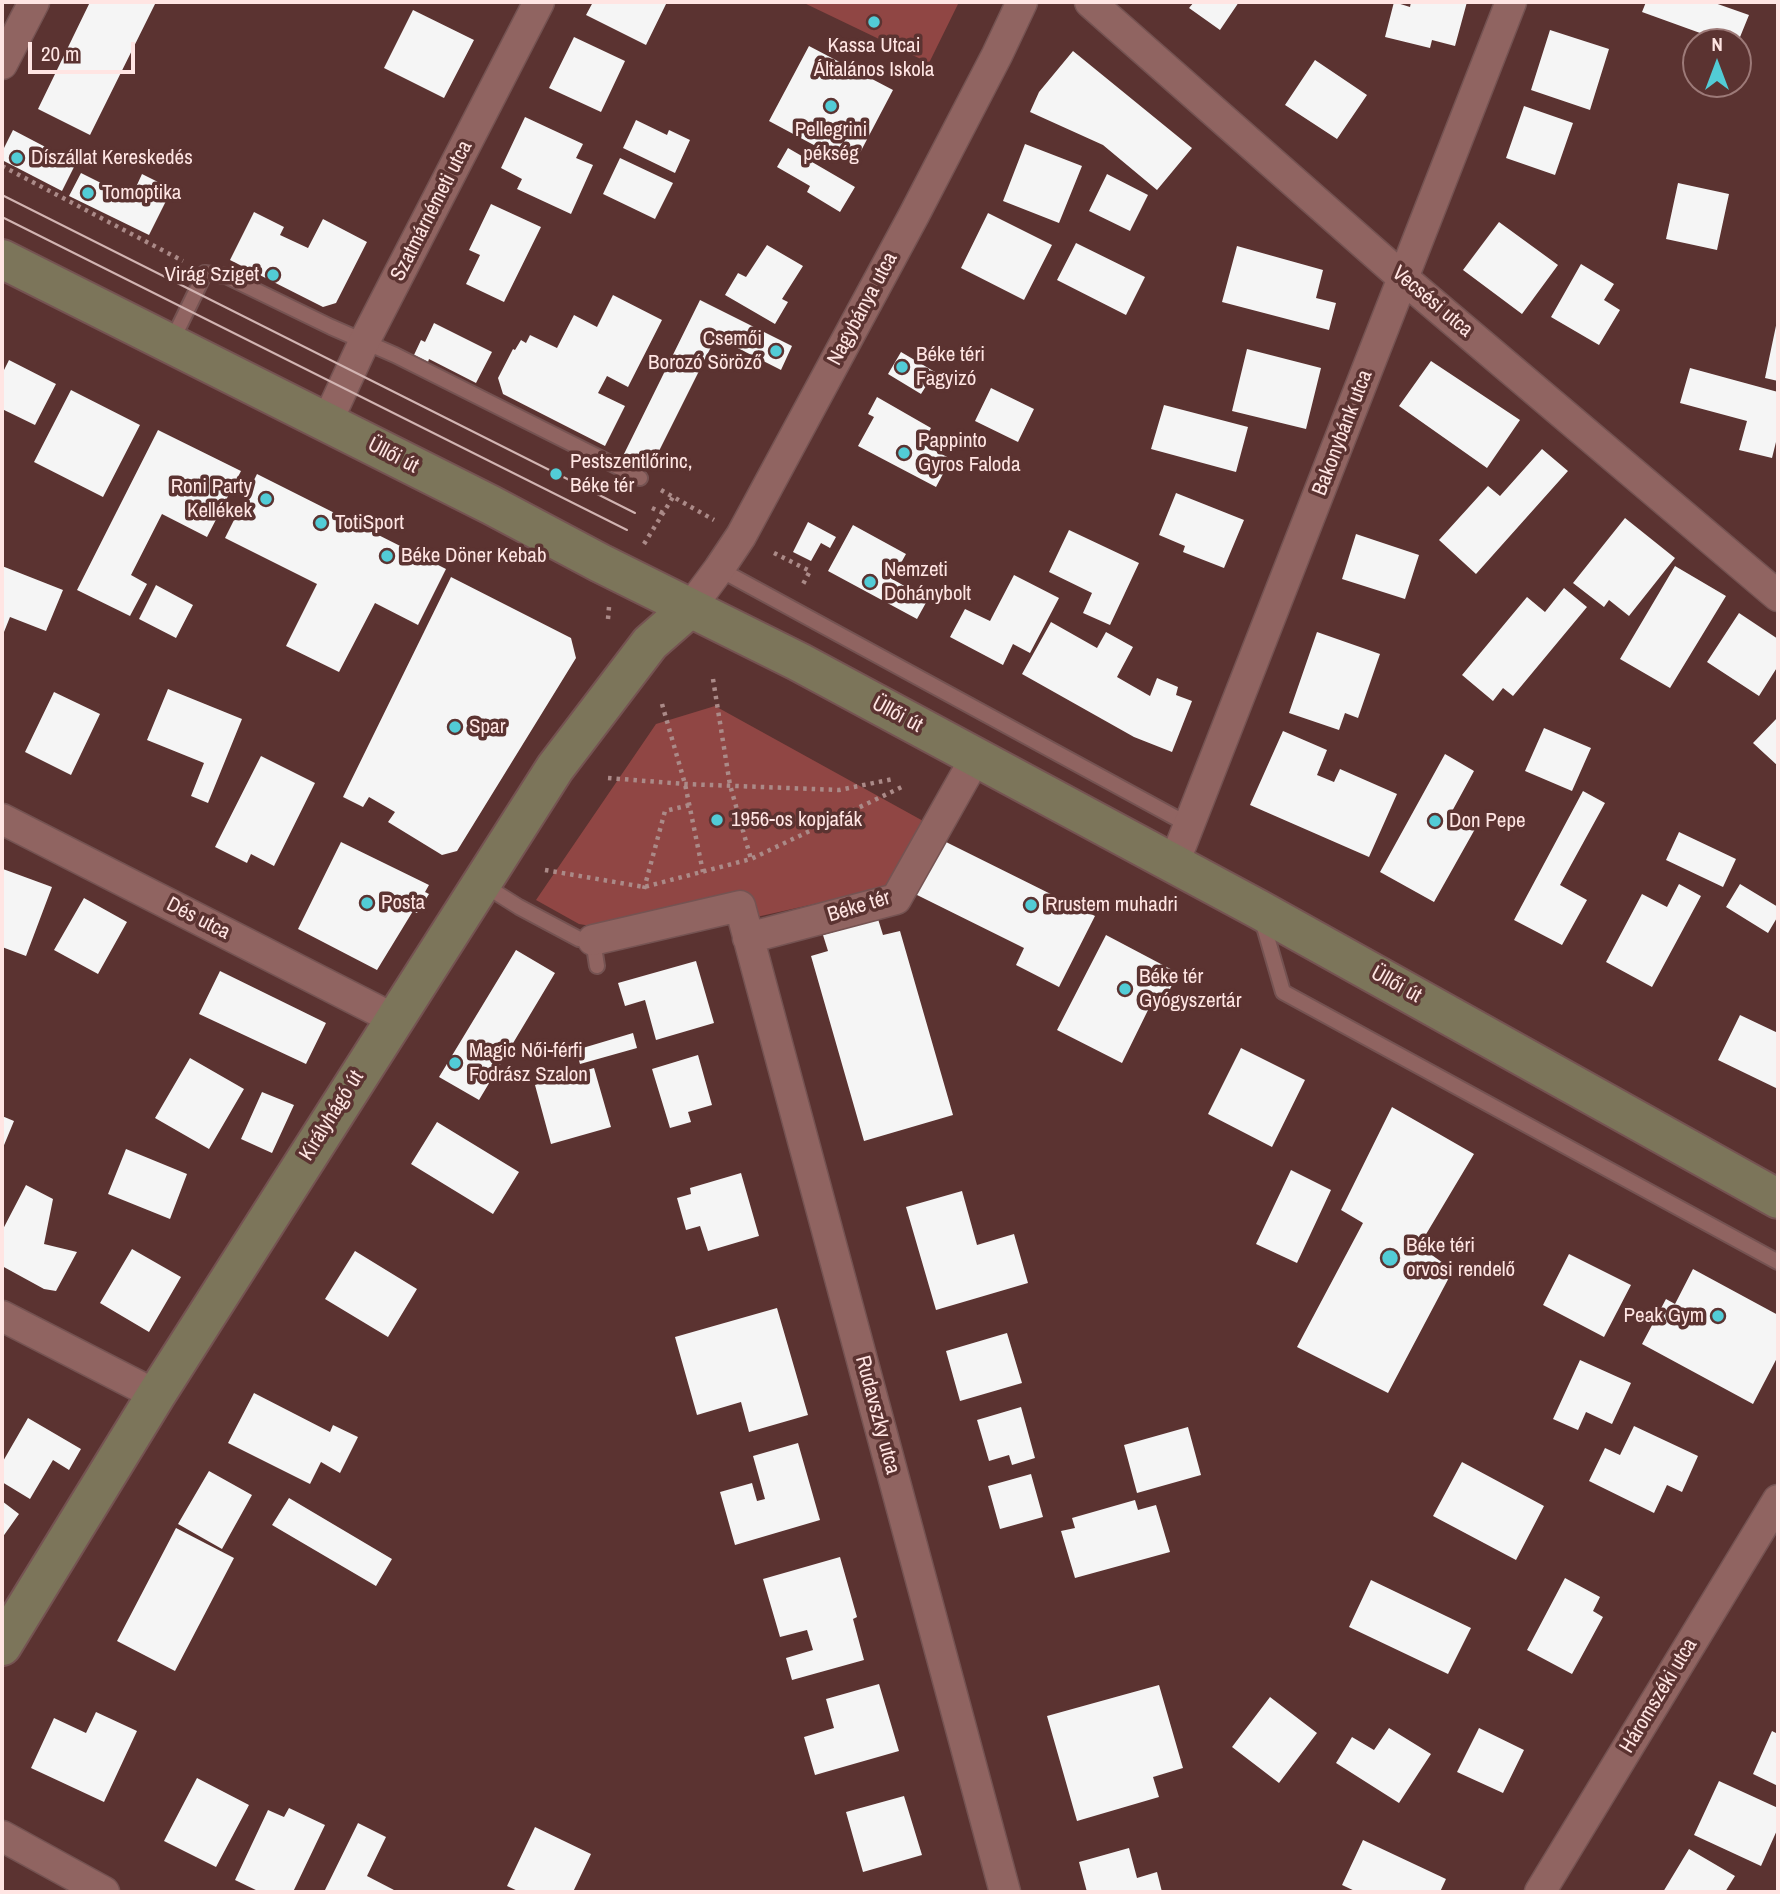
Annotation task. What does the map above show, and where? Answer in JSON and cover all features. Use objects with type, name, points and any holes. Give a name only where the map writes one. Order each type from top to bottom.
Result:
[{"type":"main road","name":"Üllői út","points":[[2,259],[799,662],[1258,909],[1778,1199]]},
{"type":"main road","name":"Királyhágó út","points":[[2,1646],[156,1395],[555,768],[650,643],[690,608]]},
{"type":"street","points":[[2,64],[34,2]]},
{"type":"street","name":"Szatmárnémeti utca","points":[[327,422],[364,342],[539,2]]},
{"type":"street","name":"Nagybánya utca","points":[[690,608],[746,527],[914,215],[1022,2]]},
{"type":"street","name":"Vecsési utca","points":[[1090,2],[1403,278],[1775,581]]},
{"type":"street","name":"Bakonybánk utca","points":[[1174,863],[1511,2]]},
{"type":"street","name":"Béke tér","points":[[748,938],[896,899],[976,757]]},
{"type":"street","name":"Dés utca","points":[[2,819],[394,1019]]},
{"type":"street","name":"Rudavszky utca","points":[[652,927],[740,906],[1005,1892]]},
{"type":"street","points":[[595,953],[652,927]]},
{"type":"street","points":[[2,1316],[156,1395]]},
{"type":"street","name":"Háromszéki utca","points":[[1540,1892],[1778,1500]]},
{"type":"street","points":[[2,1836],[104,1892]]},
{"type":"lane","points":[[170,344],[205,273],[226,276],[395,355],[640,478]]},
{"type":"lane","points":[[719,569],[1189,825]]},
{"type":"lane","points":[[482,884],[579,939],[595,953]]},
{"type":"lane","points":[[1258,909],[1283,992],[1778,1262]]},
{"type":"path","points":[[2,166],[205,273]]},
{"type":"path","points":[[640,478],[718,522]]},
{"type":"path","points":[[640,550],[673,497]]},
{"type":"path","points":[[652,508],[663,513]]},
{"type":"path","points":[[774,553],[810,571],[800,590]]},
{"type":"path","points":[[713,679],[730,785],[751,859]]},
{"type":"path","points":[[662,704],[685,784],[703,872]]},
{"type":"path","points":[[608,778],[839,790],[893,779]]},
{"type":"path","points":[[545,870],[643,887],[751,859],[904,786]]},
{"type":"path","points":[[652,927],[643,887],[664,811],[690,805]]},
{"type":"shaded area","points":[[802,2],[959,2],[929,63]]},
{"type":"shaded area","points":[[715,706],[925,822],[890,887],[721,925],[603,928],[579,924],[536,900],[656,724]]},
{"type":"building","points":[[90,2],[156,2],[90,135],[38,109]]},
{"type":"building","points":[[593,2],[667,2],[646,45],[586,15]]},
{"type":"building","points":[[1194,2],[1239,2],[1220,30],[1189,8]]},
{"type":"building","points":[[1394,2],[1410,7],[1411,2],[1467,2],[1455,46],[1432,40],[1430,48],[1385,37]]},
{"type":"building","points":[[1646,2],[1712,2],[1749,15],[1744,28],[1686,28],[1642,12]]},
{"type":"building","points":[[413,10],[474,40],[444,98],[384,68]]},
{"type":"building","points":[[1550,30],[1609,49],[1590,110],[1531,90]]},
{"type":"building","points":[[574,37],[625,61],[601,112],[549,88]]},
{"type":"building","name":"Pellegrini pékség","points":[[809,46],[893,90],[853,166],[769,121]]},
{"type":"building","points":[[1073,51],[1192,148],[1157,190],[1103,145],[1030,112],[1039,92]]},
{"type":"building","points":[[1315,60],[1367,95],[1337,139],[1285,105]]},
{"type":"building","points":[[1524,106],[1573,123],[1555,175],[1506,158]]},
{"type":"building","points":[[525,117],[583,144],[576,158],[593,165],[571,214],[517,189],[522,179],[501,168]]},
{"type":"building","points":[[636,120],[667,135],[669,130],[690,140],[675,173],[623,148]]},
{"type":"building","points":[[13,130],[76,163],[62,191],[2,160],[2,152]]},
{"type":"building","points":[[1025,144],[1082,166],[1059,223],[1003,201]]},
{"type":"building","points":[[788,148],[855,187],[840,212],[807,192],[810,186],[777,167]]},
{"type":"building","points":[[620,158],[673,183],[655,219],[603,194]]},
{"type":"building","points":[[81,173],[131,198],[142,174],[172,189],[149,235],[69,196]]},
{"type":"building","points":[[1107,174],[1148,195],[1130,231],[1089,211]]},
{"type":"building","points":[[1678,183],[1729,194],[1717,250],[1666,239]]},
{"type":"building","points":[[491,204],[541,227],[504,302],[466,284],[480,255],[469,250]]},
{"type":"building","points":[[254,212],[284,227],[280,235],[308,248],[323,219],[367,242],[336,303],[323,307],[230,260]]},
{"type":"building","points":[[988,213],[1052,245],[1024,300],[961,268]]},
{"type":"building","points":[[1499,222],[1558,265],[1522,314],[1463,270]]},
{"type":"building","points":[[1076,243],[1145,277],[1126,315],[1057,280]]},
{"type":"building","points":[[767,245],[803,266],[782,299],[788,302],[775,324],[725,295],[738,273],[746,277]]},
{"type":"building","points":[[1237,246],[1323,270],[1316,298],[1336,303],[1329,330],[1222,302]]},
{"type":"building","points":[[1581,264],[1614,284],[1604,300],[1620,310],[1599,345],[1551,317]]},
{"type":"building","points":[[613,295],[662,320],[628,387],[607,376],[598,393],[625,406],[605,446],[503,394],[498,378],[513,349],[515,350],[521,340],[526,343],[530,335],[557,348],[574,315],[597,327]]},
{"type":"building","points":[[700,300],[792,346],[781,370],[716,337],[650,469],[623,456]]},
{"type":"building","points":[[1778,321],[1778,381],[1765,378]]},
{"type":"building","points":[[434,323],[492,352],[476,383],[429,359],[428,362],[414,355],[421,340],[425,342]]},
{"type":"building","points":[[1247,349],[1321,368],[1306,429],[1232,411]]},
{"type":"building","points":[[901,352],[935,372],[921,394],[888,374]]},
{"type":"building","points":[[9,360],[56,384],[35,425],[2,409],[2,374]]},
{"type":"building","points":[[1431,361],[1520,420],[1487,468],[1399,406]]},
{"type":"building","points":[[1690,368],[1778,392],[1778,434],[1772,458],[1739,450],[1747,421],[1680,403]]},
{"type":"building","points":[[991,388],[1034,409],[1018,442],[975,421]]},
{"type":"building","points":[[71,390],[140,425],[103,497],[34,462]]},
{"type":"building","name":"Pappinto Gyros Faloda","points":[[877,397],[931,428],[922,444],[951,459],[936,487],[858,446],[874,417],[868,414]]},
{"type":"building","points":[[1164,405],[1248,427],[1236,472],[1151,449]]},
{"type":"building","points":[[158,430],[241,471],[207,537],[162,514],[131,575],[147,584],[130,616],[77,590]]},
{"type":"building","points":[[1542,449],[1568,471],[1476,574],[1439,540],[1488,486],[1500,496]]},
{"type":"building","points":[[257,474],[446,569],[418,625],[375,603],[339,672],[286,646],[317,584],[225,538]]},
{"type":"building","points":[[1176,493],[1244,520],[1224,568],[1183,552],[1185,546],[1159,535]]},
{"type":"building","points":[[1625,518],[1675,558],[1629,616],[1609,600],[1604,607],[1573,583]]},
{"type":"building","points":[[808,522],[836,537],[830,548],[821,543],[811,561],[793,552]]},
{"type":"building","points":[[853,525],[906,554],[892,579],[928,599],[917,619],[828,571]]},
{"type":"building","points":[[1069,530],[1139,563],[1110,625],[1083,613],[1092,593],[1049,572]]},
{"type":"building","points":[[1356,534],[1419,555],[1405,599],[1342,579]]},
{"type":"building","points":[[2,566],[63,590],[46,631],[10,617],[2,637]]},
{"type":"building","points":[[1675,566],[1726,596],[1670,688],[1620,659]]},
{"type":"building","points":[[1014,575],[1059,598],[1030,653],[1013,644],[1003,665],[950,637],[965,609],[990,621]]},
{"type":"building","name":"Spar","points":[[451,577],[571,638],[576,658],[457,851],[442,855],[388,822],[395,812],[369,797],[363,807],[343,797]]},
{"type":"building","points":[[156,585],[193,605],[176,638],[139,619]]},
{"type":"building","points":[[1564,588],[1587,607],[1513,696],[1503,688],[1493,701],[1462,675],[1527,597],[1545,612]]},
{"type":"building","points":[[1739,613],[1778,639],[1778,666],[1759,696],[1707,662]]},
{"type":"building","points":[[1051,622],[1097,648],[1106,632],[1133,647],[1117,677],[1150,696],[1157,678],[1178,687],[1176,695],[1192,701],[1172,752],[1134,737],[1022,674]]},
{"type":"building","points":[[1317,632],[1380,654],[1358,718],[1345,713],[1339,730],[1289,713]]},
{"type":"building","points":[[168,689],[242,719],[208,803],[191,796],[204,763],[147,740]]},
{"type":"building","points":[[54,692],[100,714],[71,775],[25,752]]},
{"type":"building","points":[[1778,717],[1778,766],[1753,743]]},
{"type":"building","points":[[1544,728],[1591,748],[1572,791],[1525,771]]},
{"type":"building","points":[[1283,731],[1327,750],[1317,775],[1334,782],[1340,769],[1397,794],[1369,857],[1250,805]]},
{"type":"building","points":[[1445,754],[1474,771],[1450,815],[1475,829],[1434,902],[1380,872]]},
{"type":"building","points":[[261,756],[315,783],[274,866],[251,854],[247,863],[215,847]]},
{"type":"building","points":[[1583,791],[1605,803],[1560,885],[1587,900],[1562,945],[1514,920]]},
{"type":"building","points":[[1679,832],[1736,859],[1723,887],[1666,860]]},
{"type":"building","points":[[942,840],[1095,916],[1059,987],[1016,965],[1024,948],[915,894]]},
{"type":"building","name":"Posta","points":[[341,842],[429,885],[425,892],[429,894],[417,913],[413,911],[377,970],[298,929]]},
{"type":"building","points":[[3,869],[52,887],[26,956],[2,947]]},
{"type":"building","points":[[1679,884],[1701,896],[1652,987],[1606,962],[1642,894],[1667,907]]},
{"type":"building","points":[[1740,884],[1778,907],[1778,916],[1768,933],[1726,907]]},
{"type":"building","points":[[84,898],[127,922],[98,974],[54,950]]},
{"type":"building","points":[[878,919],[883,935],[900,931],[953,1115],[864,1141],[811,956],[828,951],[823,935]]},
{"type":"building","name":"Béke tér Gyógyszertár","points":[[1106,935],[1178,973],[1160,1009],[1151,1004],[1122,1063],[1057,1030]]},
{"type":"building","points":[[516,950],[555,973],[479,1100],[439,1077]]},
{"type":"building","points":[[696,961],[714,1023],[656,1040],[645,1000],[625,1006],[618,983]]},
{"type":"building","points":[[220,971],[326,1023],[306,1064],[199,1014]]},
{"type":"building","points":[[1740,1015],[1778,1033],[1778,1089],[1718,1060]]},
{"type":"building","points":[[633,1033],[637,1048],[580,1064],[576,1050]]},
{"type":"building","points":[[1241,1048],[1305,1080],[1272,1147],[1208,1114]]},
{"type":"building","points":[[698,1055],[712,1105],[688,1112],[691,1122],[670,1128],[652,1069]]},
{"type":"building","points":[[190,1058],[244,1089],[209,1149],[155,1118]]},
{"type":"building","points":[[594,1068],[611,1127],[551,1144],[535,1085]]},
{"type":"building","points":[[262,1092],[294,1105],[272,1153],[241,1139]]},
{"type":"building","name":"Béke téri orvosi rendelő","points":[[1392,1107],[1474,1154],[1419,1246],[1453,1270],[1388,1393],[1297,1347],[1363,1223],[1341,1210]]},
{"type":"building","points":[[2,1116],[14,1121],[2,1150]]},
{"type":"building","points":[[437,1122],[519,1172],[493,1214],[411,1164]]},
{"type":"building","points":[[126,1149],[187,1174],[170,1219],[108,1194]]},
{"type":"building","points":[[1291,1170],[1331,1190],[1297,1263],[1256,1244]]},
{"type":"building","points":[[741,1173],[759,1236],[708,1251],[700,1226],[686,1230],[677,1198],[691,1194],[690,1188]]},
{"type":"building","points":[[26,1185],[53,1199],[44,1244],[77,1252],[56,1291],[44,1289],[2,1266],[2,1231]]},
{"type":"building","points":[[962,1191],[977,1245],[1014,1234],[1028,1283],[936,1310],[906,1207]]},
{"type":"building","points":[[132,1249],[181,1277],[149,1332],[100,1303]]},
{"type":"building","points":[[355,1251],[417,1289],[388,1337],[325,1299]]},
{"type":"building","points":[[1569,1254],[1631,1285],[1604,1337],[1543,1305]]},
{"type":"building","points":[[1693,1269],[1778,1315],[1778,1356],[1753,1404],[1642,1344],[1666,1299],[1675,1304]]},
{"type":"building","points":[[777,1308],[808,1415],[749,1432],[741,1402],[697,1415],[675,1337]]},
{"type":"building","points":[[1007,1333],[1022,1383],[960,1401],[946,1351]]},
{"type":"building","points":[[1580,1360],[1631,1383],[1612,1424],[1586,1412],[1578,1430],[1553,1419]]},
{"type":"building","points":[[254,1393],[330,1432],[333,1425],[358,1437],[340,1473],[321,1462],[310,1484],[228,1443]]},
{"type":"building","points":[[1021,1407],[1035,1458],[1012,1465],[1009,1455],[989,1461],[977,1420]]},
{"type":"building","points":[[28,1418],[81,1449],[69,1470],[53,1460],[30,1499],[2,1482],[2,1463]]},
{"type":"building","points":[[1634,1426],[1698,1456],[1682,1492],[1667,1485],[1654,1513],[1589,1481],[1605,1448],[1620,1455]]},
{"type":"building","points":[[1188,1427],[1201,1475],[1137,1493],[1124,1445]]},
{"type":"building","points":[[798,1443],[820,1520],[735,1545],[720,1492],[752,1483],[757,1501],[765,1499],[753,1456]]},
{"type":"building","points":[[1462,1462],[1544,1506],[1516,1560],[1433,1516]]},
{"type":"building","points":[[209,1471],[252,1495],[222,1549],[178,1524]]},
{"type":"building","points":[[1031,1474],[1043,1517],[1000,1529],[988,1486]]},
{"type":"building","points":[[289,1498],[392,1559],[376,1586],[272,1525]]},
{"type":"building","points":[[1135,1500],[1138,1510],[1156,1505],[1170,1552],[1075,1578],[1061,1531],[1075,1528],[1072,1518]]},
{"type":"building","points":[[2,1501],[19,1514],[2,1538]]},
{"type":"building","points":[[176,1528],[234,1558],[175,1671],[117,1641]]},
{"type":"building","points":[[840,1557],[857,1617],[853,1619],[864,1660],[792,1680],[786,1658],[813,1650],[807,1630],[780,1637],[763,1579]]},
{"type":"building","points":[[1565,1578],[1600,1597],[1593,1611],[1603,1617],[1572,1674],[1527,1650]]},
{"type":"building","points":[[1371,1580],[1471,1628],[1448,1674],[1349,1627]]},
{"type":"building","points":[[879,1684],[899,1751],[815,1775],[804,1737],[834,1728],[826,1699]]},
{"type":"building","points":[[1159,1685],[1183,1768],[1153,1777],[1159,1797],[1077,1821],[1047,1716]]},
{"type":"building","points":[[1270,1697],[1317,1733],[1279,1783],[1232,1747]]},
{"type":"building","points":[[96,1712],[137,1731],[104,1802],[31,1768],[54,1718],[86,1733]]},
{"type":"building","points":[[1389,1728],[1431,1754],[1399,1803],[1336,1763],[1352,1737],[1374,1750]]},
{"type":"building","points":[[1479,1728],[1524,1750],[1503,1793],[1457,1772]]},
{"type":"building","points":[[1772,1731],[1778,1734],[1778,1786],[1753,1774]]},
{"type":"building","points":[[197,1778],[249,1805],[216,1867],[164,1841]]},
{"type":"building","points":[[1719,1781],[1778,1808],[1778,1828],[1761,1866],[1694,1835]]},
{"type":"building","points":[[904,1796],[922,1855],[863,1872],[846,1812]]},
{"type":"building","points":[[289,1808],[325,1825],[293,1892],[260,1892],[235,1880],[268,1810],[284,1817]]},
{"type":"building","points":[[358,1823],[386,1837],[367,1876],[394,1890],[324,1892]]},
{"type":"building","points":[[535,1827],[591,1854],[573,1892],[520,1892],[507,1886]]},
{"type":"building","points":[[1363,1840],[1446,1879],[1440,1892],[1357,1892],[1342,1885]]},
{"type":"building","points":[[1129,1848],[1137,1878],[1157,1872],[1162,1892],[1087,1892],[1079,1862]]},
{"type":"building","points":[[1689,1849],[1735,1876],[1725,1892],[1663,1892]]},
{"type":"tram line","points":[[2,195],[635,513]]},
{"type":"tram line","points":[[2,217],[627,530]]},
{"type":"place","name":"Kassa Utcai Általános Iskola","points":[[874,22]]},
{"type":"place","name":"Pellegrini pékség","points":[[831,106]]},
{"type":"place","name":"Díszállat Kereskedés","points":[[17,158]]},
{"type":"place","name":"Tomoptika","points":[[88,193]]},
{"type":"place","name":"Virág Sziget","points":[[273,275]]},
{"type":"place","name":"Csemői Borozó Söröző","points":[[776,351]]},
{"type":"place","name":"Béke téri Fagyizó","points":[[902,367]]},
{"type":"place","name":"Pappinto Gyros Faloda","points":[[904,453]]},
{"type":"place","name":"Pestszentlőrinc, Béke tér","points":[[556,474]]},
{"type":"place","name":"Roni Party Kellékek","points":[[266,499]]},
{"type":"place","name":"TotiSport","points":[[321,523]]},
{"type":"place","name":"Béke Döner Kebab","points":[[387,556]]},
{"type":"place","name":"Nemzeti Dohánybolt","points":[[870,582]]},
{"type":"place","name":"Spar","points":[[455,727]]},
{"type":"place","name":"1956-os kopjafák","points":[[717,820]]},
{"type":"place","name":"Don Pepe","points":[[1435,821]]},
{"type":"place","name":"Posta","points":[[367,903]]},
{"type":"place","name":"Rrustem muhadri","points":[[1031,905]]},
{"type":"place","name":"Béke tér Gyógyszertár","points":[[1125,989]]},
{"type":"place","name":"Magic Női-férfi Fodrász Szalon","points":[[455,1063]]},
{"type":"place","name":"Béke téri orvosi rendelő","points":[[1390,1258]]},
{"type":"place","name":"Peak Gym","points":[[1718,1316]]}]
